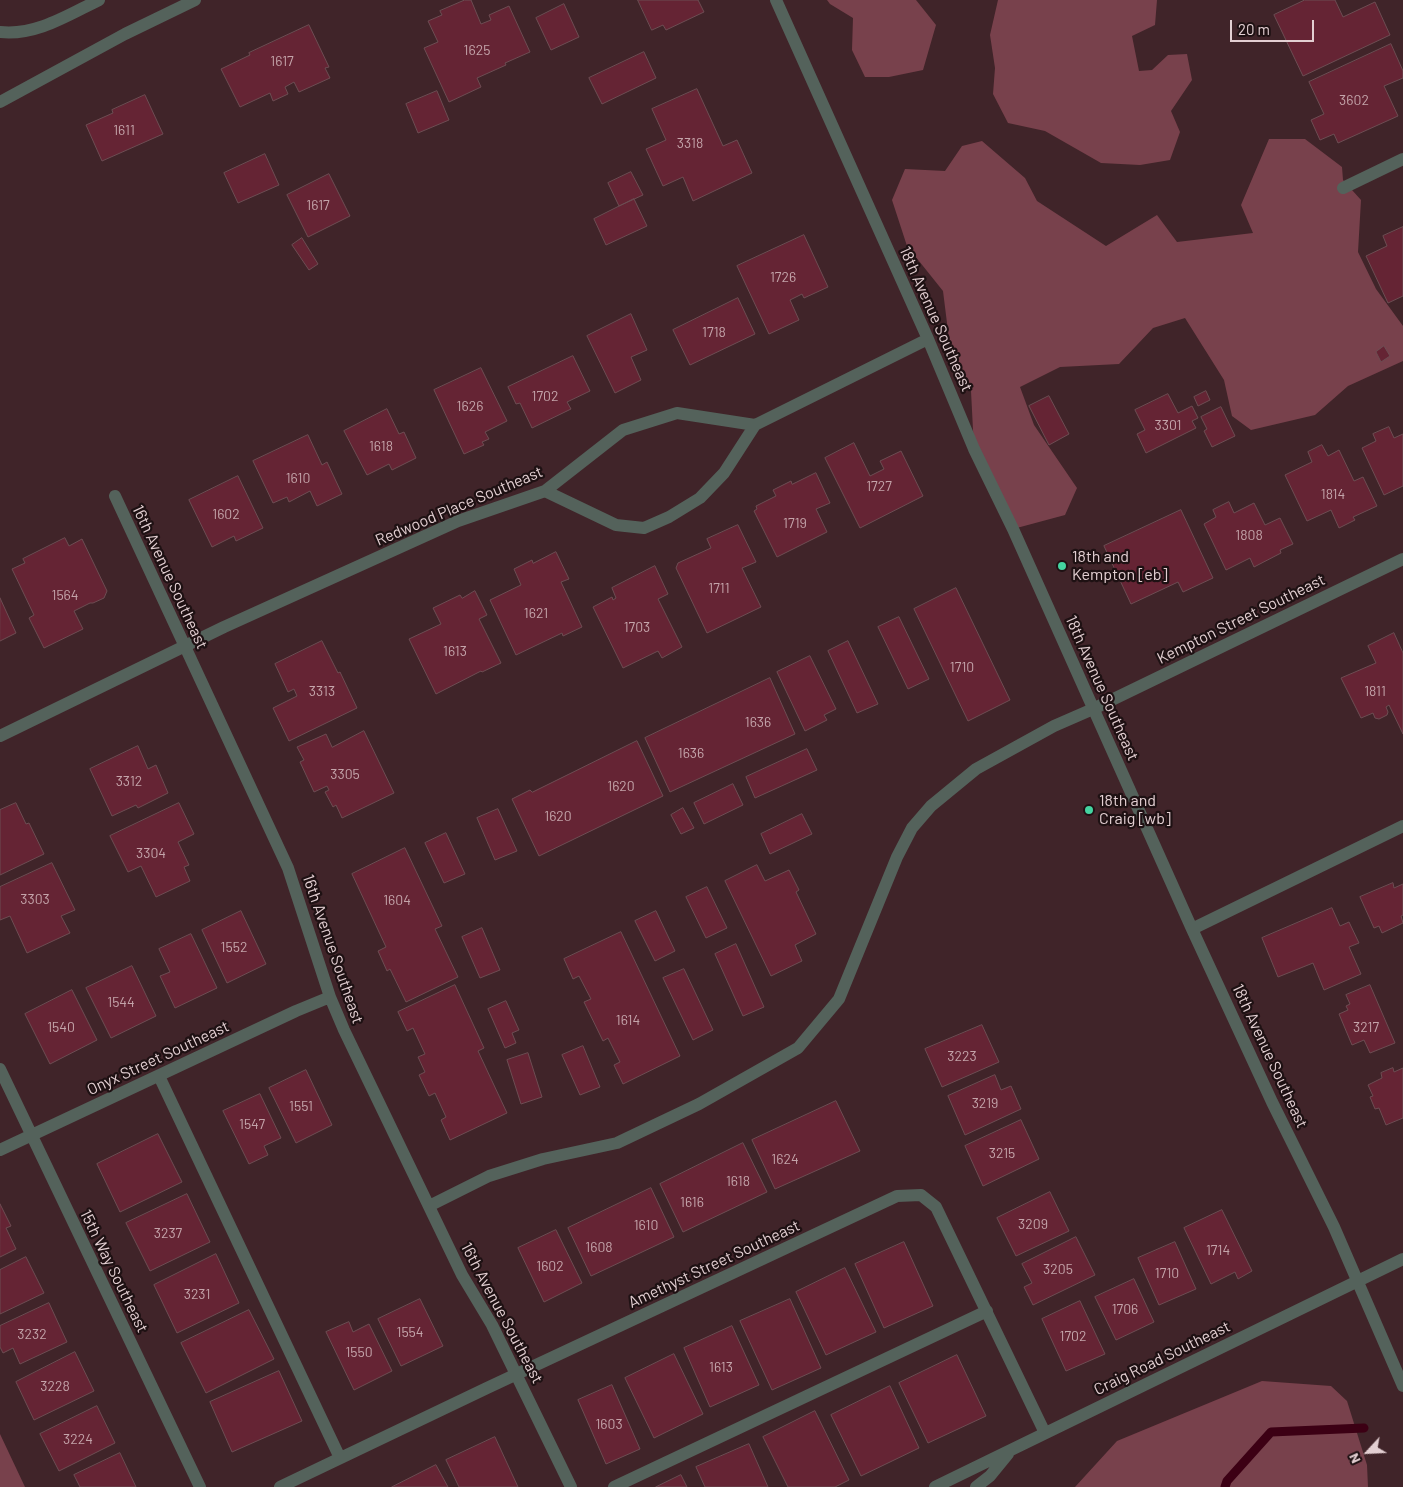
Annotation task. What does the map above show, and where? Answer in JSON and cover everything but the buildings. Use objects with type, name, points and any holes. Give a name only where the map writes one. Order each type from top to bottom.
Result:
[{"type":"street","points":[[0,32],[31,30],[53,22],[99,0]]},
{"type":"street","points":[[0,102],[125,34],[195,0]]},
{"type":"street","name":"18th Avenue Southeast","points":[[776,0],[928,339],[974,448],[1013,529],[1192,929],[1272,1102],[1334,1228],[1403,1386]]},
{"type":"street","points":[[1343,188],[1403,159]]},
{"type":"street","points":[[545,491],[616,525],[644,528],[669,517],[700,498],[724,473],[755,425],[928,339]]},
{"type":"street","name":"Redwood Place Southeast","points":[[0,736],[185,646],[458,521],[545,491],[623,430],[677,413],[755,425]]},
{"type":"street","name":"16th Avenue Southeast","points":[[115,496],[288,868],[330,997],[344,1030],[462,1275],[492,1325],[571,1487]]},
{"type":"street","name":"Kempton Street Southeast","points":[[429,1206],[489,1176],[543,1159],[617,1143],[699,1104],[798,1048],[839,1000],[897,857],[912,828],[932,806],[976,769],[1054,726],[1094,709],[1403,559]]},
{"type":"street","points":[[1192,929],[1403,826]]},
{"type":"street","name":"Onyx Street Southeast","points":[[0,1150],[296,1011],[330,997]]},
{"type":"street","name":"15th Way Southeast","points":[[0,1070],[200,1487]]},
{"type":"street","points":[[159,1076],[340,1458]]},
{"type":"street","name":"Amethyst Street Southeast","points":[[280,1487],[897,1196],[921,1195],[936,1207],[1045,1433]]},
{"type":"street","name":"Craig Road Southeast","points":[[934,1487],[1403,1259]]},
{"type":"street","points":[[614,1487],[987,1311]]},
{"type":"street","points":[[976,1487],[990,1476],[1012,1450]]},
{"type":"shaded area","points":[[827,0],[916,0],[936,25],[923,70],[889,77],[865,77],[852,50],[853,18],[830,4]]},
{"type":"shaded area","points":[[998,0],[1157,0],[1155,25],[1132,36],[1139,71],[1152,70],[1168,55],[1187,54],[1192,80],[1171,111],[1180,132],[1170,160],[1140,165],[1101,163],[1045,131],[1008,123],[993,94],[995,68],[990,35]]},
{"type":"shaded area","points":[[1269,139],[1305,139],[1342,167],[1343,180],[1361,200],[1358,252],[1376,289],[1403,326],[1403,361],[1348,386],[1315,415],[1251,430],[1232,416],[1224,380],[1185,318],[1153,328],[1119,364],[1060,367],[1020,387],[1034,425],[1077,488],[1065,515],[1013,529],[974,449],[971,391],[951,355],[943,291],[907,246],[892,200],[905,169],[945,171],[962,146],[982,141],[1025,178],[1037,201],[1106,246],[1157,215],[1177,242],[1253,233],[1241,205]]},
{"type":"shaded area","points":[[1262,1381],[1331,1386],[1347,1401],[1367,1465],[1368,1487],[1075,1487],[1117,1441]]},
{"type":"shaded area","points":[[0,1434],[25,1487],[0,1487]]},
{"type":"waterway","points":[[1225,1487],[1227,1481],[1271,1432],[1364,1428]]},
{"type":"place","name":"18th and Kempton [eb]","points":[[1062,566]]},
{"type":"place","name":"18th and Craig [wb]","points":[[1089,810]]}]
